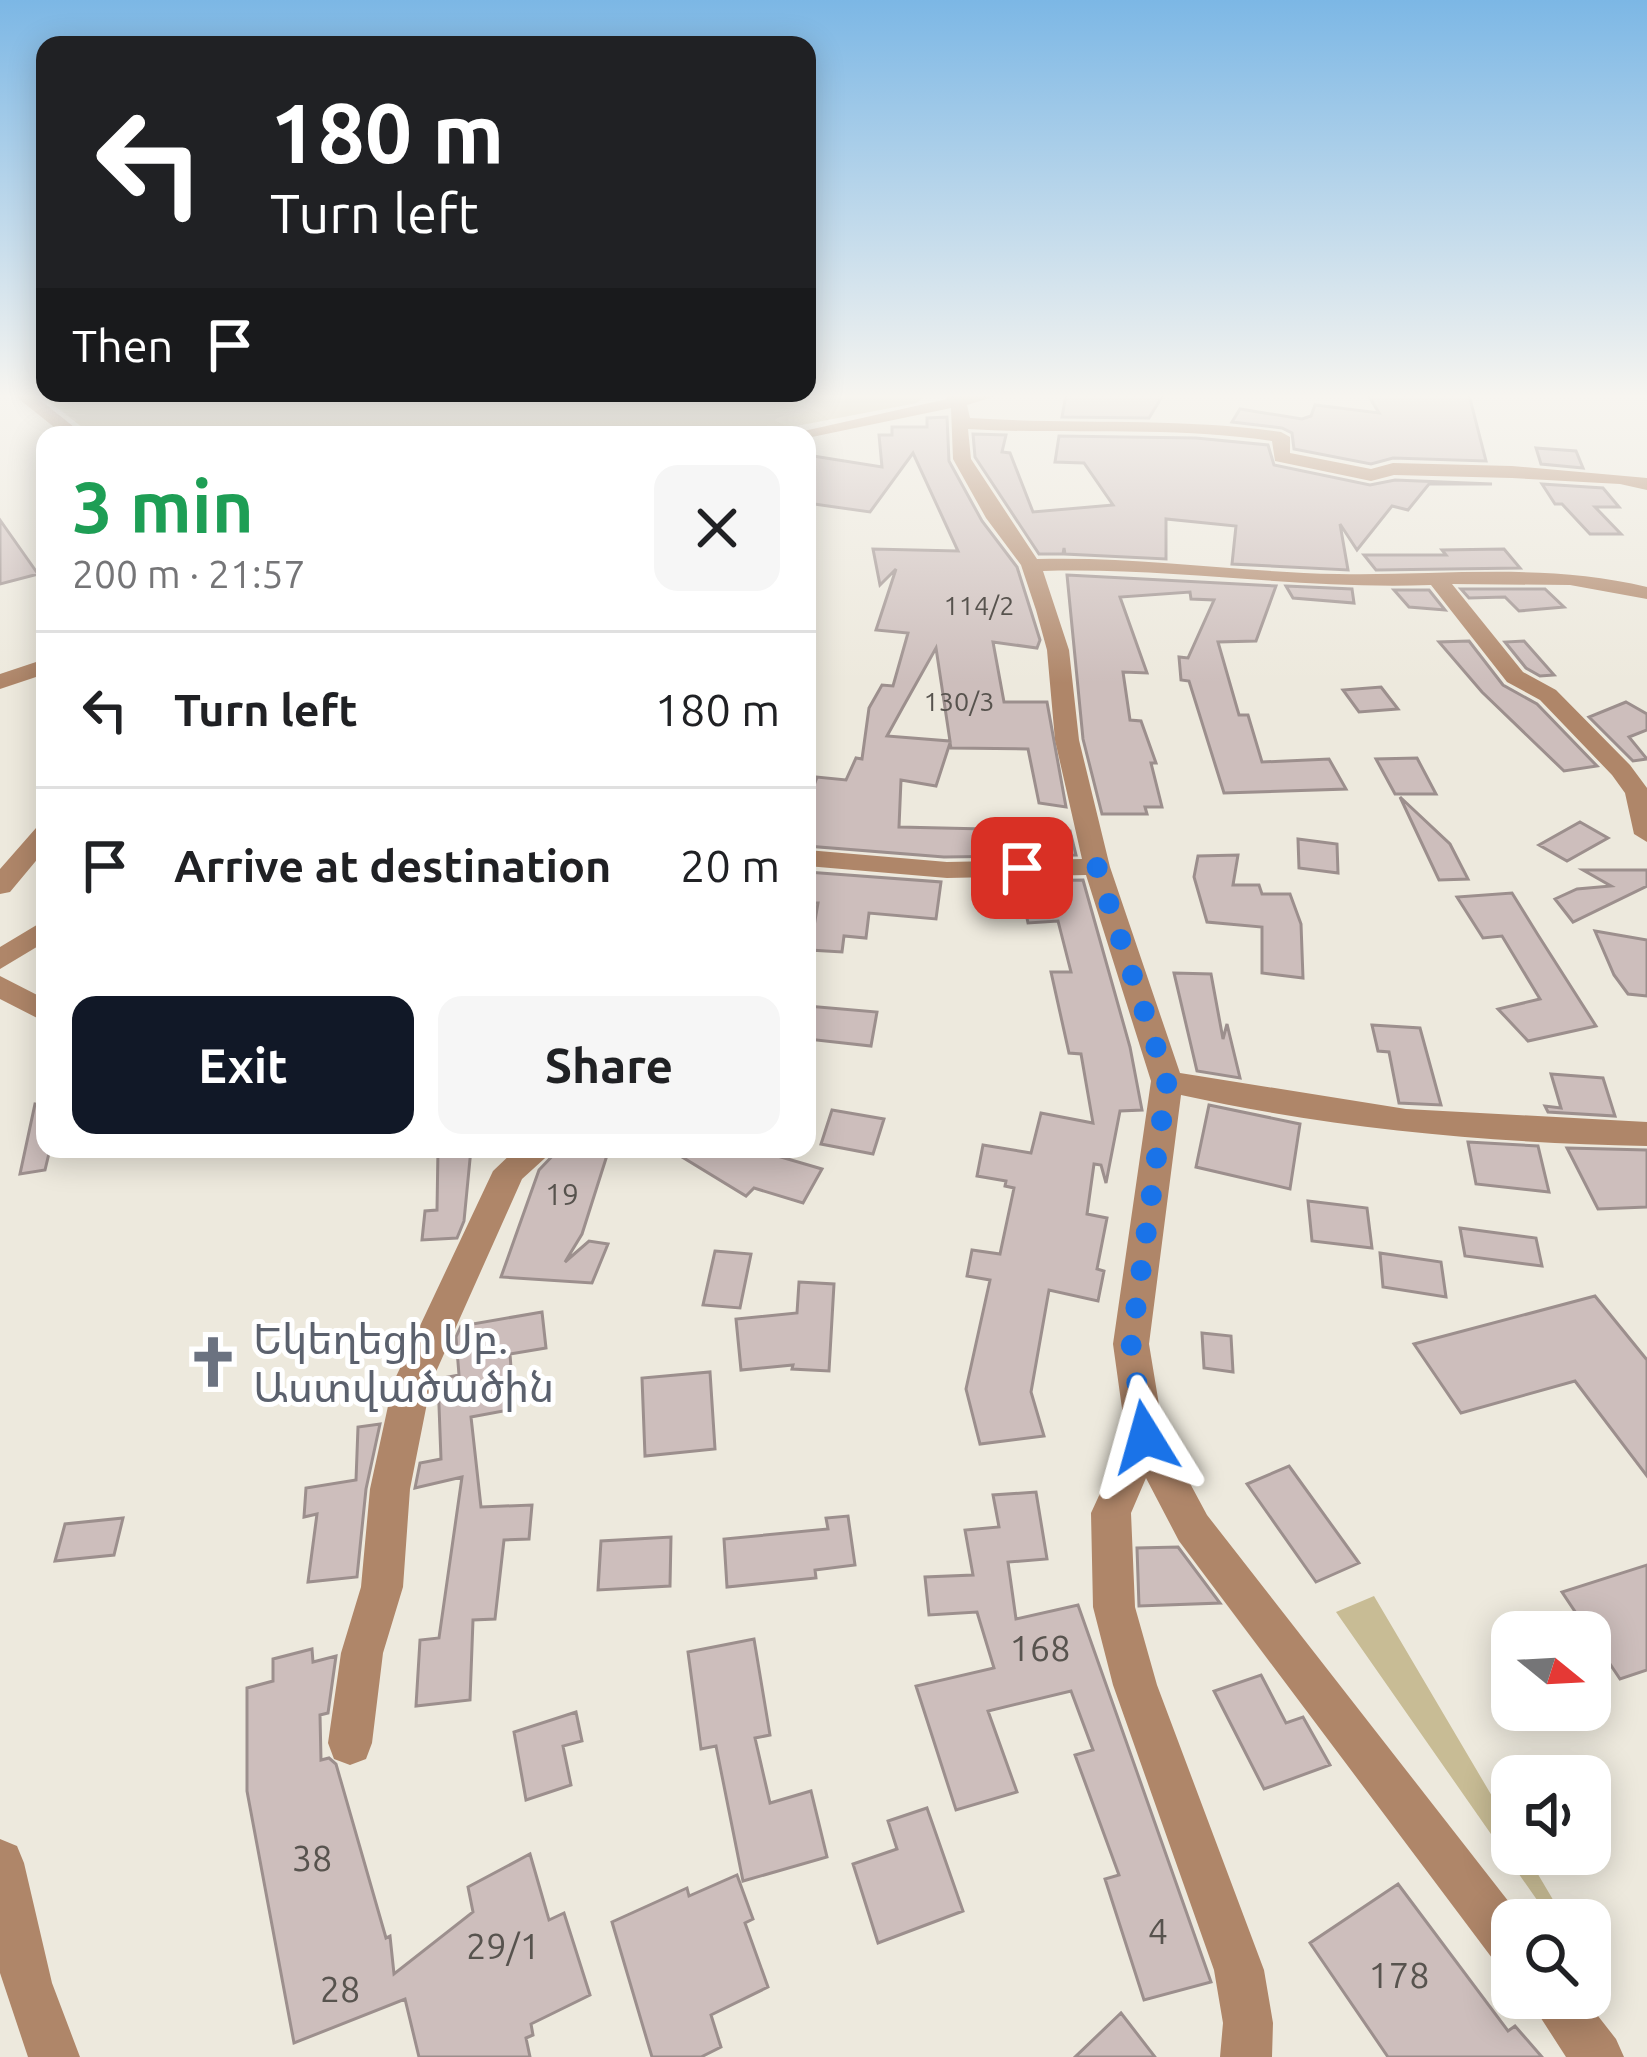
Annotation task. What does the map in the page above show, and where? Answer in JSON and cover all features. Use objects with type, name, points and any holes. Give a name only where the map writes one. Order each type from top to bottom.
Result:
[{"type":"street","points":[[982,491],[1031,565],[1058,650],[1067,740],[1097,867],[1167,1081],[1131,1344],[1145,1437],[1193,1528],[1491,1918]]},
{"type":"street","points":[[1031,565],[1204,568],[1341,580],[1571,577],[1647,592]]},
{"type":"street","points":[[1436,578],[1515,677],[1548,695],[1621,770],[1638,793],[1647,834]]},
{"type":"street","points":[[0,682],[36,669]]},
{"type":"street","points":[[0,886],[36,844]]},
{"type":"street","points":[[816,859],[947,870],[1097,867]]},
{"type":"street","points":[[0,960],[36,935]]},
{"type":"street","points":[[0,986],[36,1007]]},
{"type":"street","points":[[1167,1081],[1339,1116],[1504,1130],[1647,1134]]},
{"type":"street","points":[[350,1743],[362,1653],[382,1587],[390,1489],[412,1383],[509,1171],[527,1158]]},
{"type":"street","points":[[1145,1437],[1111,1513],[1114,1607],[1135,1685],[1239,1970],[1248,2023],[1246,2057]]},
{"type":"street","points":[[0,1863],[27,1983],[54,2057]]},
{"type":"street","points":[[1569,2019],[1598,2057]]},
{"type":"shaded area","points":[[1374,1596],[1491,1794],[1491,1834],[1336,1612]]},
{"type":"shaded area","points":[[1520,1875],[1538,1875],[1553,1899],[1536,1899]]},
{"type":"building","points":[[816,491],[885,491],[870,512],[816,504]]},
{"type":"building","points":[[930,491],[965,491],[1017,567],[1040,640],[1037,648],[993,642],[1004,702],[1047,702],[1066,807],[1039,803],[1028,749],[951,748],[950,743],[936,786],[901,780],[899,827],[1070,831],[1076,855],[944,857],[816,847],[817,777],[846,780],[856,758],[862,759],[869,708],[882,685],[893,686],[908,633],[876,630],[896,569],[880,585],[873,549],[958,551]],"holes":[[[936,648],[950,741],[887,736]]]},
{"type":"building","points":[[997,491],[1025,491],[1033,512],[1113,505],[1103,491],[1423,491],[1408,510],[1392,506],[1357,550],[1340,524],[1348,570],[1232,564],[1236,526],[1166,519],[1166,559],[1065,554],[1064,548],[1063,554],[1039,554]]},
{"type":"building","points":[[1547,491],[1606,491],[1619,507],[1595,507],[1621,534],[1590,534],[1562,504],[1555,504]]},
{"type":"building","points":[[0,520],[36,575],[0,584]]},
{"type":"building","points":[[1504,549],[1520,568],[1376,570],[1364,555],[1446,555],[1442,550]]},
{"type":"building","points":[[1067,575],[1276,586],[1256,641],[1218,642],[1239,715],[1248,715],[1262,762],[1329,759],[1346,789],[1224,793],[1189,681],[1181,680],[1179,657],[1188,658],[1214,600],[1191,599],[1190,592],[1120,597],[1147,673],[1123,672],[1130,720],[1141,721],[1156,763],[1151,763],[1162,807],[1145,807],[1147,814],[1102,814],[1083,739]]},
{"type":"building","points":[[1286,586],[1352,589],[1354,603],[1293,598]]},
{"type":"building","points":[[1461,589],[1545,589],[1564,607],[1519,611],[1505,597],[1469,598]]},
{"type":"building","points":[[1394,590],[1429,590],[1445,610],[1409,607]]},
{"type":"building","points":[[1469,641],[1503,685],[1537,704],[1597,766],[1564,771],[1482,692],[1439,642]]},
{"type":"building","points":[[1524,641],[1554,675],[1540,676],[1526,668],[1505,642]]},
{"type":"building","points":[[1381,687],[1398,709],[1359,712],[1343,690]]},
{"type":"building","points":[[1626,702],[1647,714],[1647,730],[1629,737],[1647,759],[1633,761],[1589,717]]},
{"type":"building","points":[[1417,758],[1436,794],[1395,794],[1376,759]]},
{"type":"building","points":[[1400,797],[1450,844],[1468,879],[1439,880]]},
{"type":"building","points":[[1580,822],[1608,838],[1567,861],[1539,845]]},
{"type":"building","points":[[1298,839],[1337,844],[1338,873],[1299,868]]},
{"type":"building","points":[[1238,855],[1233,885],[1259,885],[1262,894],[1290,894],[1301,924],[1303,978],[1262,973],[1262,927],[1207,922],[1194,877],[1198,856]]},
{"type":"building","points":[[1583,870],[1647,870],[1647,886],[1573,922],[1555,899],[1577,889],[1611,886]]},
{"type":"building","points":[[816,873],[941,882],[936,919],[869,913],[866,938],[844,936],[842,952],[816,950]]},
{"type":"building","points":[[1083,880],[1130,1047],[1142,1110],[1120,1111],[1106,1183],[1101,1165],[1094,1164],[1087,1214],[1107,1218],[1097,1269],[1104,1271],[1098,1301],[1049,1290],[1031,1392],[1044,1436],[980,1444],[966,1389],[990,1280],[967,1276],[972,1250],[1000,1254],[1014,1188],[1005,1186],[1006,1181],[977,1176],[983,1145],[1031,1153],[1041,1113],[1093,1123],[1081,1054],[1069,1053],[1051,972],[1071,972],[1058,921],[1028,923],[1019,881]]},
{"type":"building","points":[[1512,893],[1596,1026],[1528,1041],[1498,1009],[1540,999],[1502,936],[1483,938],[1457,897]]},
{"type":"building","points":[[1595,931],[1647,940],[1647,996],[1628,994]]},
{"type":"building","points":[[1174,973],[1211,974],[1223,1039],[1227,1024],[1240,1078],[1197,1071]]},
{"type":"building","points":[[816,1007],[877,1012],[871,1046],[816,1040]]},
{"type":"building","points":[[1372,1025],[1420,1028],[1441,1105],[1399,1103],[1389,1052],[1378,1051]]},
{"type":"building","points":[[1551,1074],[1603,1078],[1615,1116],[1548,1112],[1545,1106],[1561,1108]]},
{"type":"building","points":[[36,1104],[36,1158],[48,1158],[45,1170],[20,1174]]},
{"type":"building","points":[[1209,1105],[1300,1124],[1290,1189],[1196,1167]]},
{"type":"building","points":[[832,1110],[884,1119],[873,1154],[821,1144]]},
{"type":"building","points":[[1468,1142],[1538,1146],[1549,1192],[1476,1184]]},
{"type":"building","points":[[1567,1148],[1647,1150],[1647,1207],[1598,1209]]},
{"type":"building","points":[[438,1158],[470,1158],[464,1221],[457,1238],[422,1240],[425,1211],[437,1210]]},
{"type":"building","points":[[550,1158],[606,1158],[582,1234],[565,1262],[589,1241],[608,1244],[592,1283],[501,1277],[539,1170]]},
{"type":"building","points":[[684,1158],[784,1158],[822,1169],[803,1203],[754,1188],[746,1196]]},
{"type":"building","points":[[1308,1201],[1367,1208],[1372,1248],[1312,1241]]},
{"type":"building","points":[[1460,1228],[1536,1238],[1542,1266],[1465,1256]]},
{"type":"building","points":[[715,1251],[751,1254],[740,1308],[703,1305]]},
{"type":"building","points":[[1380,1253],[1441,1262],[1446,1297],[1383,1287]]},
{"type":"building","points":[[799,1282],[834,1284],[829,1371],[792,1369],[793,1365],[741,1370],[736,1319],[797,1313]]},
{"type":"building","points":[[1595,1296],[1647,1360],[1647,1476],[1575,1381],[1461,1413],[1414,1344]]},
{"type":"building","points":[[542,1312],[546,1348],[510,1354],[514,1409],[471,1417],[481,1507],[532,1505],[529,1539],[504,1540],[495,1619],[473,1620],[470,1700],[416,1706],[420,1640],[439,1638],[462,1477],[415,1488],[420,1463],[441,1459],[438,1379],[459,1375],[456,1337],[461,1326]]},
{"type":"building","points":[[1202,1333],[1231,1336],[1233,1372],[1204,1368]]},
{"type":"building","points":[[710,1372],[715,1449],[645,1456],[642,1378]]},
{"type":"building","points":[[380,1424],[366,1489],[357,1577],[308,1582],[317,1514],[304,1517],[306,1488],[356,1480],[358,1427]]},
{"type":"building","points":[[1289,1466],[1359,1563],[1316,1582],[1247,1484]]},
{"type":"building","points":[[1036,1492],[1047,1559],[1008,1562],[1016,1619],[1078,1605],[1211,1982],[1144,2000],[1105,1879],[1119,1875],[1075,1755],[1093,1750],[1071,1691],[988,1711],[1017,1792],[956,1810],[916,1686],[994,1668],[977,1612],[929,1615],[925,1577],[973,1575],[965,1530],[999,1527],[993,1495]]},
{"type":"building","points":[[848,1516],[855,1565],[815,1570],[816,1578],[727,1587],[724,1539],[828,1529],[826,1518]]},
{"type":"building","points":[[123,1518],[114,1555],[55,1561],[65,1524]]},
{"type":"building","points":[[671,1537],[670,1586],[598,1590],[601,1541]]},
{"type":"building","points":[[1178,1547],[1220,1603],[1139,1606],[1137,1548]]},
{"type":"building","points":[[1647,1565],[1647,1670],[1620,1679],[1611,1666],[1611,1611],[1575,1611],[1562,1592]]},
{"type":"building","points":[[754,1639],[770,1735],[755,1738],[770,1803],[811,1791],[827,1857],[743,1881],[716,1746],[701,1749],[688,1652]]},
{"type":"building","points":[[312,1649],[313,1662],[336,1656],[328,1713],[320,1715],[321,1760],[329,1758],[336,1764],[386,1938],[390,1936],[394,1974],[473,1912],[468,1887],[530,1854],[549,1920],[564,1913],[590,1995],[531,2024],[533,2035],[526,2038],[530,2057],[419,2057],[405,1999],[294,2043],[247,1791],[247,1688],[273,1681],[273,1659]]},
{"type":"building","points":[[1261,1675],[1286,1723],[1303,1717],[1330,1765],[1264,1789],[1214,1691]]},
{"type":"building","points":[[576,1712],[582,1741],[563,1746],[571,1785],[526,1800],[514,1732]]},
{"type":"building","points":[[927,1808],[963,1911],[878,1943],[853,1864],[897,1849],[888,1821]]},
{"type":"building","points":[[737,1875],[753,1919],[745,1923],[768,1987],[711,2015],[721,2047],[701,2057],[652,2057],[612,1922],[687,1888],[689,1896]]},
{"type":"building","points":[[1398,1884],[1491,2008],[1491,2019],[1499,2019],[1508,2031],[1515,2026],[1542,2057],[1388,2057],[1310,1943]]},
{"type":"building","points":[[1121,2013],[1155,2057],[1075,2057]]},
{"type":"place","name":"Եկեղեցի Սբ. Աստվածածին","points":[[213,1362]]},
{"type":"route","points":[[1022,868],[1097,867],[1167,1081],[1131,1344],[1145,1437]]}]
